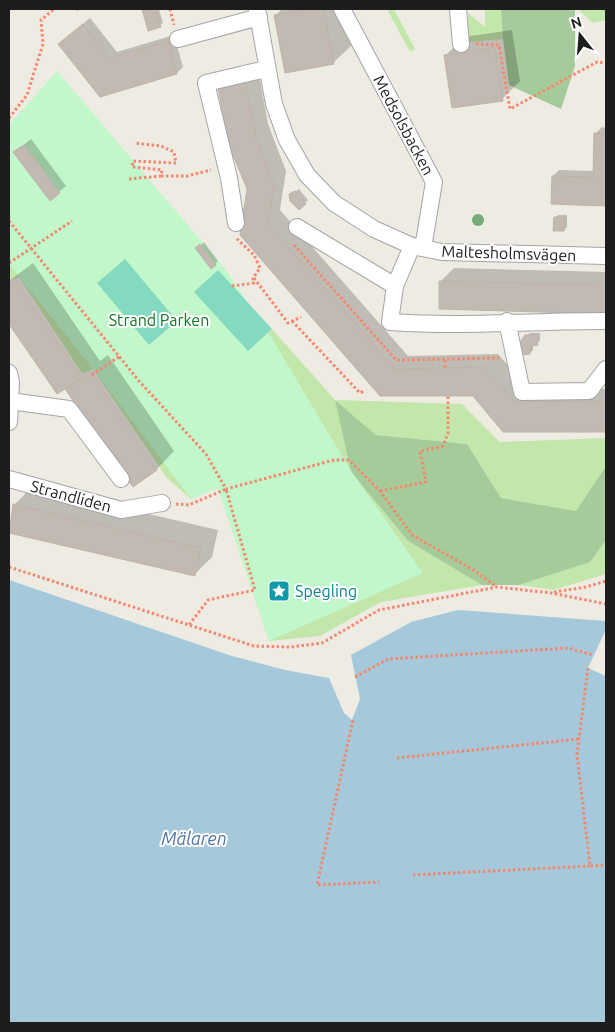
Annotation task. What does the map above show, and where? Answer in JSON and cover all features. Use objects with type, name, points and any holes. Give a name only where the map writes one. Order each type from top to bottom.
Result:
[{"type":"street","name":"Medsolsbacken","points":[[342,9],[434,182],[418,247]]},
{"type":"street","points":[[458,9],[461,44]]},
{"type":"street","name":"Maltesholmsvägen","points":[[258,13],[266,69],[274,104],[287,140],[307,175],[342,208],[374,229],[418,247],[442,252],[606,256]]},
{"type":"street","points":[[178,39],[258,13]]},
{"type":"street","points":[[236,223],[226,166],[206,83],[266,69]]},
{"type":"street","points":[[297,227],[395,286]]},
{"type":"street","points":[[418,247],[395,286],[390,322],[442,326],[507,321],[606,321]]},
{"type":"street","points":[[507,321],[522,392],[589,391],[606,369]]},
{"type":"street","points":[[9,373],[11,382],[9,422]]},
{"type":"street","points":[[10,401],[69,409],[121,480]]},
{"type":"street","name":"Strandliden","points":[[9,479],[121,510],[162,503]]},
{"type":"path","points":[[9,118],[27,95],[43,44],[41,20],[54,9]]},
{"type":"path","points":[[76,9],[81,9]]},
{"type":"path","points":[[461,44],[499,44],[510,109],[598,62],[606,63]]},
{"type":"path","points":[[134,143],[161,146],[174,152],[176,163],[133,161],[132,167],[162,170],[161,176]]},
{"type":"path","points":[[129,179],[186,176],[226,166]]},
{"type":"path","points":[[9,221],[162,407],[206,454],[226,489],[255,590],[208,600],[189,625]]},
{"type":"path","points":[[9,263],[33,249],[72,221]]},
{"type":"path","points":[[232,286],[254,283],[254,278],[260,268],[254,256],[234,234],[236,223]]},
{"type":"path","points":[[293,244],[383,343],[396,360],[514,357]]},
{"type":"path","points":[[254,278],[288,322],[301,317]]},
{"type":"path","points":[[292,321],[360,393],[364,391]]},
{"type":"path","points":[[92,375],[120,356]]},
{"type":"path","points":[[445,360],[446,368]]},
{"type":"path","points":[[380,490],[426,482],[420,451],[443,446],[448,433],[448,396]]},
{"type":"path","points":[[162,503],[189,505],[226,489],[334,460],[350,460],[380,490],[412,535],[472,569],[497,587]]},
{"type":"path","points":[[9,567],[254,646],[291,647],[322,643],[379,610],[497,587],[551,593],[606,604]]},
{"type":"path","points":[[551,593],[586,587],[606,581]]},
{"type":"path","points":[[355,677],[388,659],[568,648],[593,655]]},
{"type":"path","points":[[588,668],[577,754],[590,866]]},
{"type":"path","points":[[352,720],[317,885],[379,882]]},
{"type":"path","points":[[396,758],[579,739]]},
{"type":"path","points":[[412,875],[606,866]]},
{"type":"green space","points":[[387,9],[394,9],[415,49],[410,52]]},
{"type":"green space","points":[[485,9],[501,9],[503,39],[469,42],[468,13],[485,27]]},
{"type":"green space","points":[[501,9],[575,9],[575,66],[561,109],[509,85]]},
{"type":"green space","points":[[578,9],[606,9],[606,20],[593,23]]},
{"type":"green space","name":"Strand Parken","points":[[57,71],[226,270],[273,340],[351,471],[423,573],[269,641],[218,488],[191,499],[93,369],[9,264],[9,125]]},
{"type":"green space","name":"Strand Parken","points":[[9,157],[248,351],[272,329],[335,400],[351,472],[408,541],[482,585],[381,602],[320,636],[269,641],[218,488],[191,499],[167,478],[93,369],[82,373],[19,277],[9,281]]},
{"type":"green space","points":[[125,259],[177,321],[149,345],[97,283]]},
{"type":"green space","points":[[218,270],[272,329],[248,351],[194,292]]},
{"type":"green space","points":[[335,400],[462,404],[500,442],[606,438],[606,466],[576,511],[501,498],[467,444],[376,435]]},
{"type":"green space","points":[[335,400],[376,435],[467,444],[501,498],[576,511],[606,466],[606,540],[590,562],[519,585],[482,585],[408,541],[351,472]]},
{"type":"green space","points":[[606,540],[606,574],[553,590],[519,585],[589,562]]},
{"type":"water","name":"Mälaren","points":[[9,580],[232,656],[285,670],[329,678],[344,713],[352,720],[360,699],[351,655],[411,622],[458,610],[606,621],[606,1023],[9,1023]]},
{"type":"pier","points":[[606,629],[606,676],[588,668]]},
{"type":"building","points":[[142,9],[156,9],[161,27],[148,31]]},
{"type":"building","points":[[307,9],[324,9],[334,64],[285,73],[274,15]]},
{"type":"building","points":[[83,24],[110,58],[168,41],[177,74],[100,97],[58,44]]},
{"type":"building","points":[[495,47],[503,101],[452,108],[444,55]]},
{"type":"building","points":[[246,82],[256,137],[274,185],[268,224],[395,369],[485,367],[515,402],[606,401],[606,432],[503,432],[473,396],[380,396],[240,235],[247,189],[228,143],[218,87]]},
{"type":"building","points":[[594,133],[606,134],[606,206],[551,204],[552,176],[593,177]]},
{"type":"building","points":[[24,145],[60,193],[50,201],[13,152]]},
{"type":"building","points":[[295,191],[306,204],[299,210],[290,201],[289,194]]},
{"type":"building","points":[[554,217],[565,217],[564,231],[553,231]]},
{"type":"building","points":[[200,244],[216,265],[211,269],[195,248]]},
{"type":"building","points":[[15,280],[82,378],[57,394],[9,324],[9,285]]},
{"type":"building","points":[[439,281],[606,285],[606,314],[439,309]]},
{"type":"building","points":[[525,335],[537,335],[538,345],[531,346],[530,354],[519,355],[519,344]]},
{"type":"building","points":[[90,372],[157,470],[133,487],[65,389]]},
{"type":"building","points":[[13,504],[201,548],[195,576],[9,533]]},
{"type":"place","name":"Spegling","points":[[279,591]]}]
